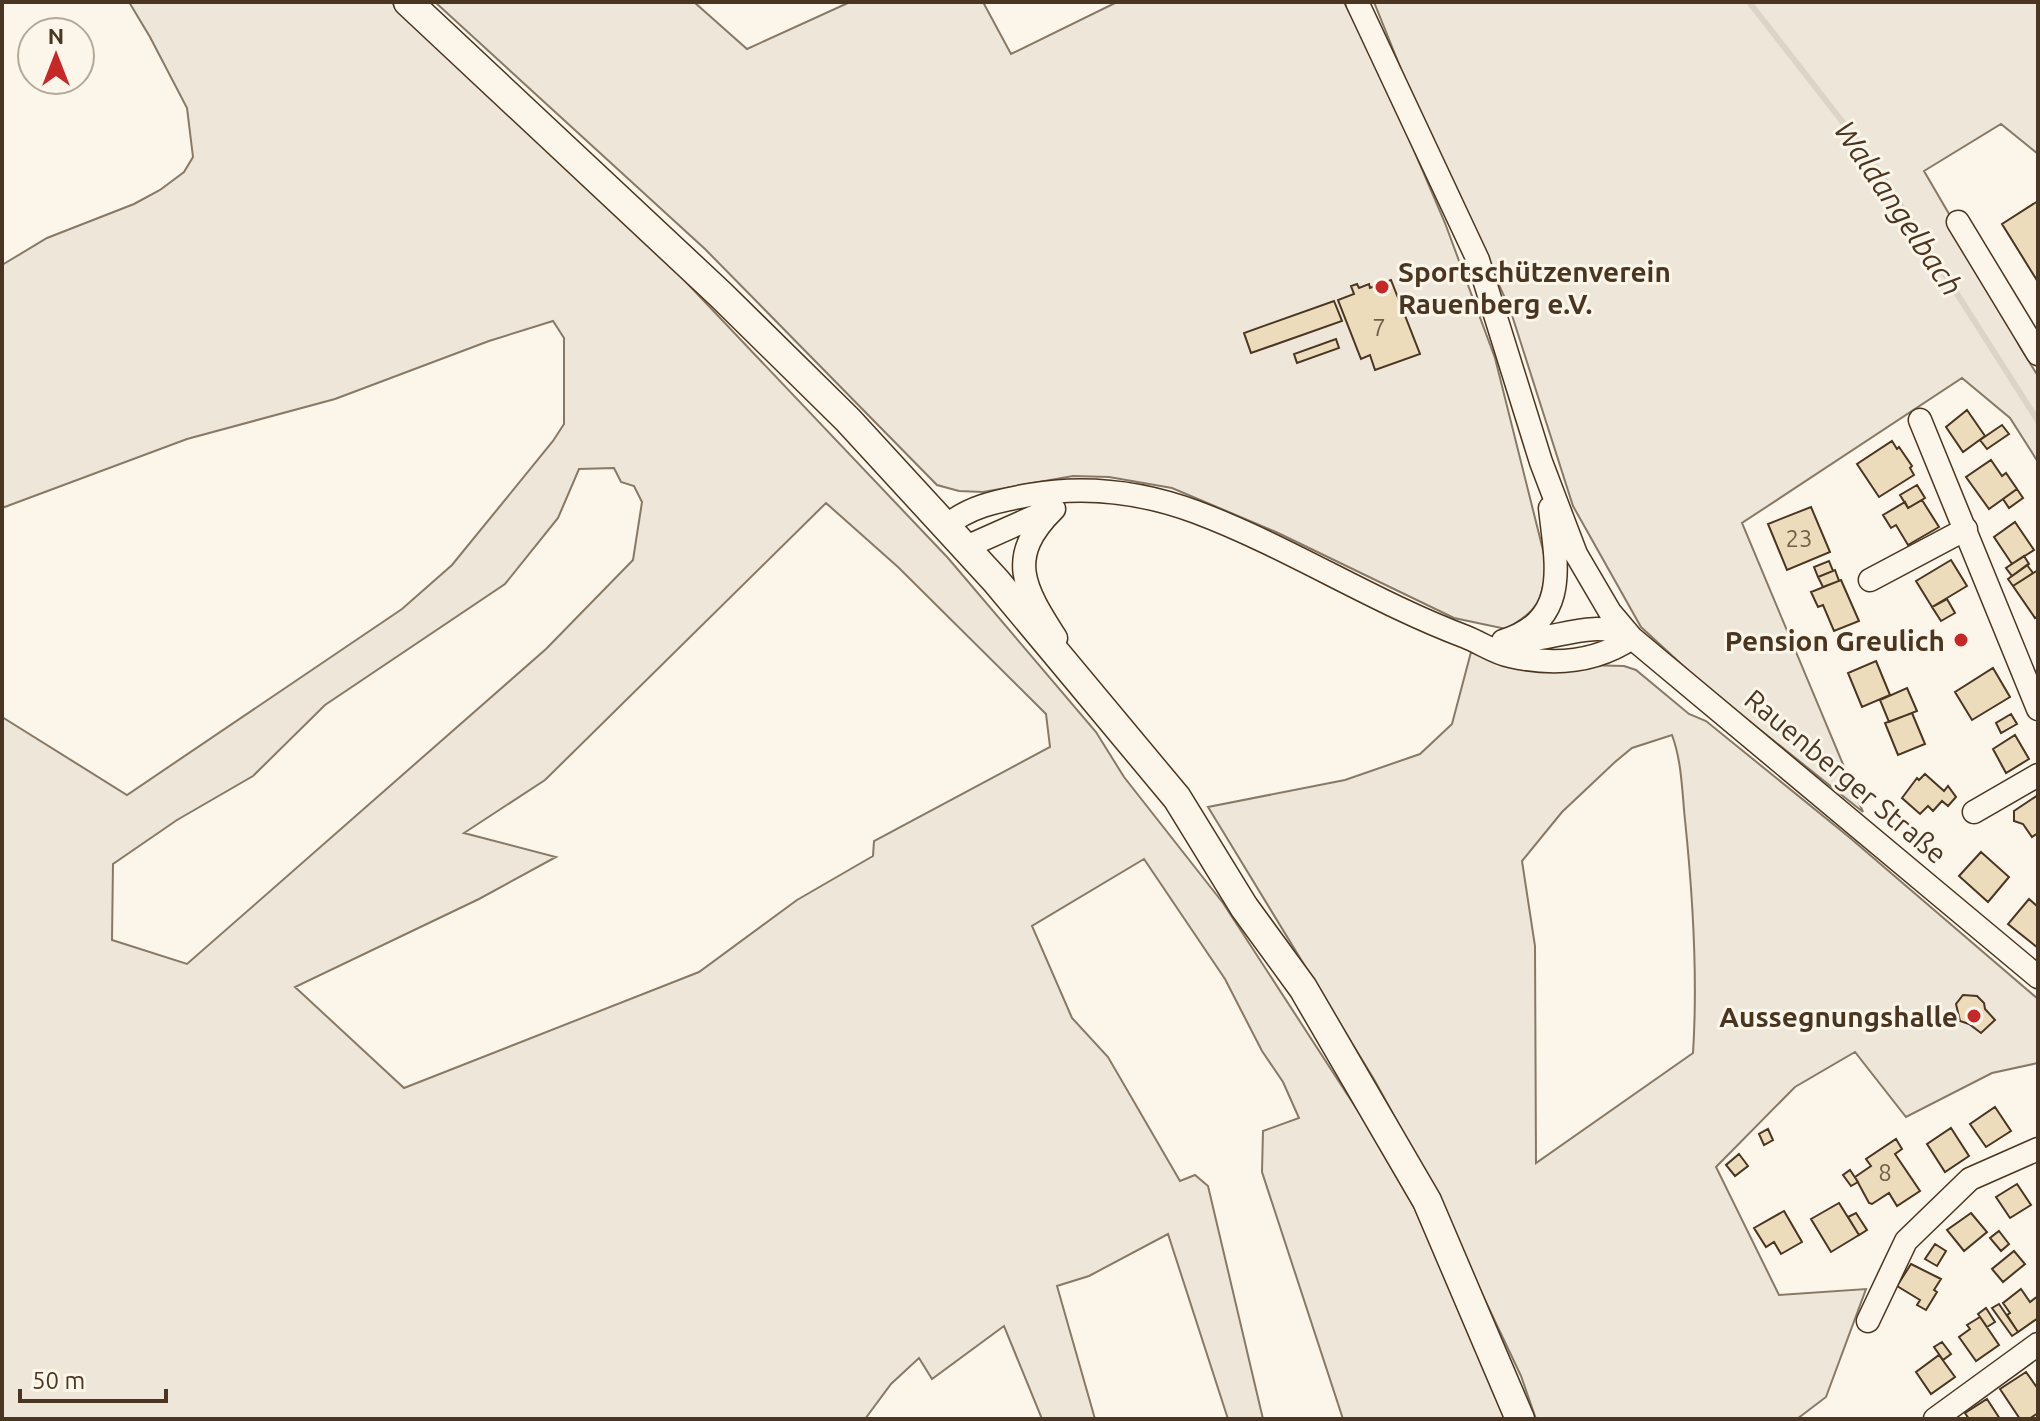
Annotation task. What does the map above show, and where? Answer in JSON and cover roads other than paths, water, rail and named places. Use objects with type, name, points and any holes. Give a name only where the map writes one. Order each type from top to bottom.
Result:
[{"type":"main road","points":[[408,2],[815,386],[996,581],[1177,798],[1244,907],[1303,988],[1427,1201],[1520,1419]]},
{"type":"street","name":"Rauenberger Straße","points":[[1357,2],[1478,260],[1547,479],[1576,554],[1610,612],[1632,638],[2038,977]]},
{"type":"street","points":[[1958,222],[2038,354]]},
{"type":"street","points":[[1920,420],[2038,709]]},
{"type":"street","points":[[1494,642],[1529,631],[1538,623],[1553,596],[1556,564],[1547,479]]},
{"type":"street","points":[[955,538],[972,509],[1004,499],[1052,491],[1122,493],[1195,512],[1436,626],[1494,642],[1509,656],[1572,661],[1606,653],[1632,638]]},
{"type":"street","points":[[955,538],[1099,495],[1122,493]]},
{"type":"street","points":[[1054,509],[1034,532],[1024,565],[1025,583],[1070,661],[1073,674]]},
{"type":"street","points":[[1870,580],[1966,529]]},
{"type":"street","points":[[1974,812],[2038,775]]},
{"type":"street","points":[[1868,1321],[1906,1241],[1970,1179],[2038,1149]]},
{"type":"street","points":[[1935,1419],[2038,1344]]},
{"type":"waterway","name":"Waldangelbach","points":[[1749,2],[1870,157],[2038,421]]},
{"type":"place","name":"Sportschützenverein Rauenberg e.V.","points":[[1382,287]]},
{"type":"place","name":"Pension Greulich","points":[[1961,640]]},
{"type":"place","name":"Aussegnungshalle","points":[[1974,1016]]}]
